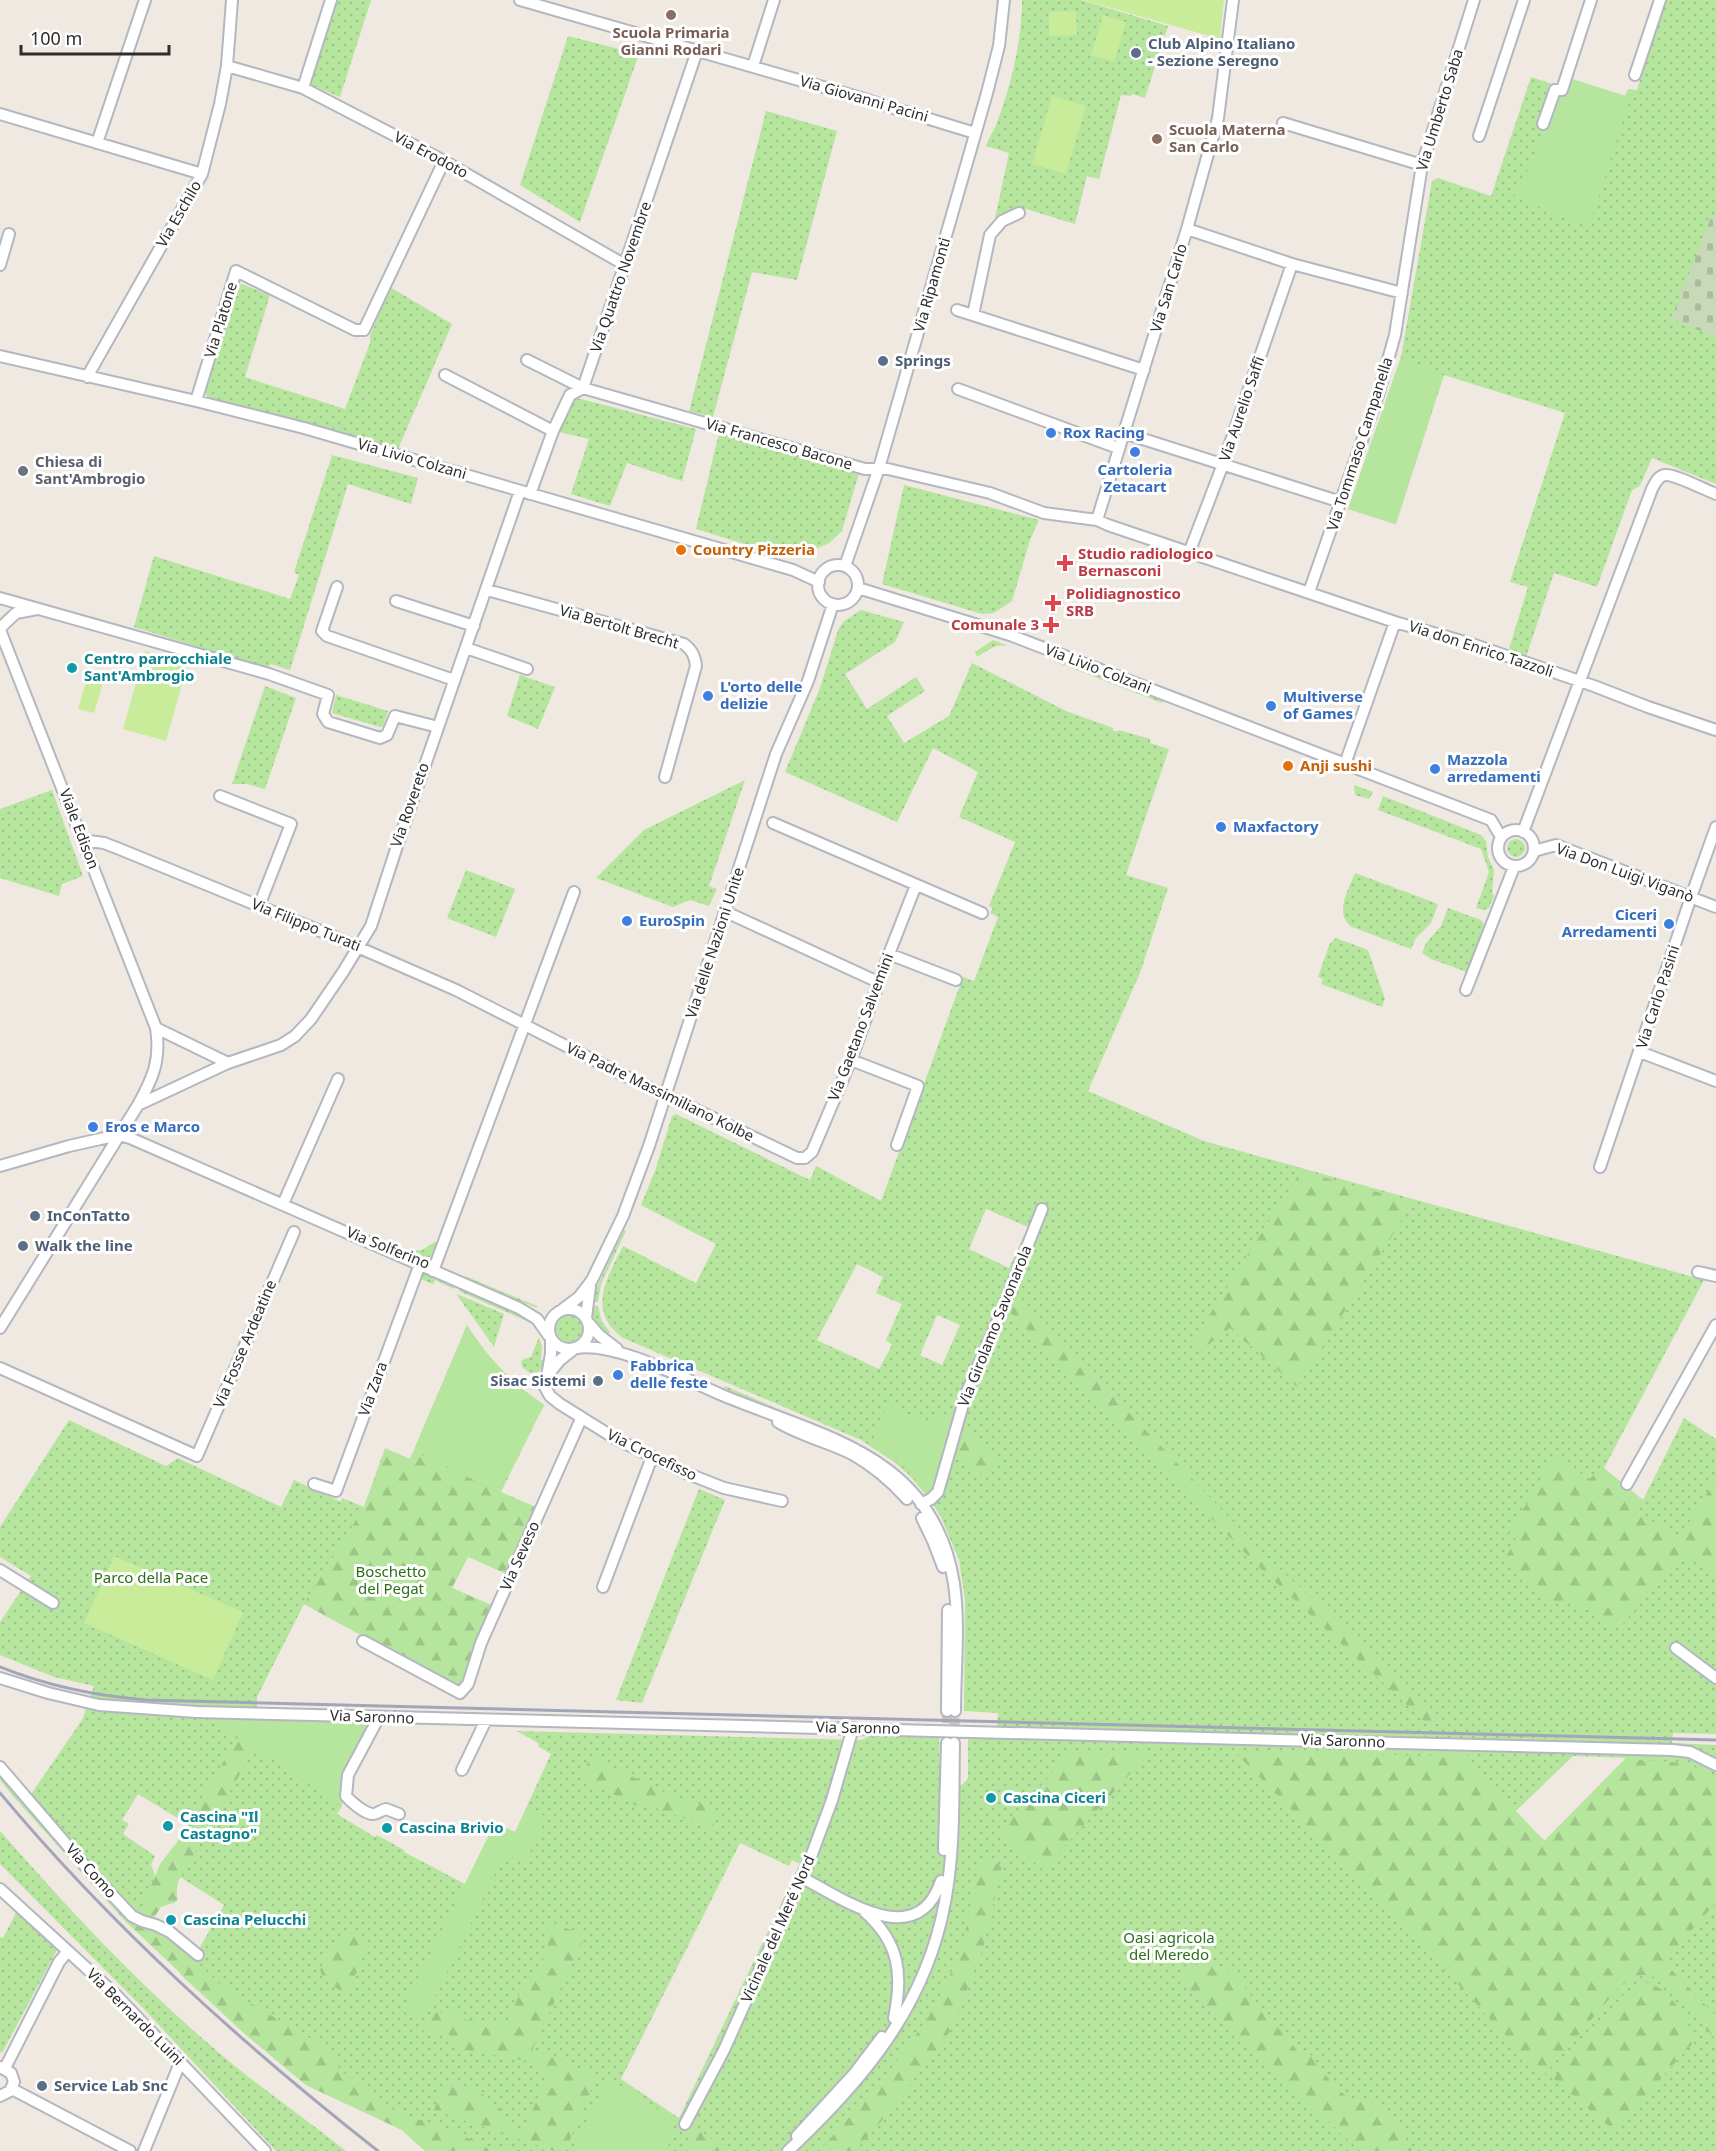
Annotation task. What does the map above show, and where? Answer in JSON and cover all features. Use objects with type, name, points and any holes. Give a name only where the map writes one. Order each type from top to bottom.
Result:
[{"type":"street","points":[[97,143],[145,0]]},
{"type":"street","name":"Via Eschilo","points":[[87,377],[202,174],[227,66],[232,0]]},
{"type":"street","points":[[303,88],[332,0]]},
{"type":"street","name":"Via Giovanni Pacini","points":[[520,0],[753,66],[975,133]]},
{"type":"street","points":[[753,66],[774,0]]},
{"type":"street","name":"Via Ripamonti","points":[[845,566],[879,468],[975,133],[999,46],[1004,0]]},
{"type":"street","name":"Via San Carlo","points":[[1097,520],[1187,229],[1218,118],[1233,0]]},
{"type":"street","name":"Via Umberto Saba","points":[[1402,293],[1422,165],[1474,0]]},
{"type":"street","points":[[1479,136],[1524,0]]},
{"type":"street","points":[[1543,124],[1555,90],[1562,90],[1591,0]]},
{"type":"street","points":[[1635,75],[1659,0]]},
{"type":"street","name":"Via Quattro Novembre","points":[[525,492],[570,395],[583,388],[697,51]]},
{"type":"street","name":"Via Erodoto","points":[[227,66],[303,88],[444,161],[625,265]]},
{"type":"street","points":[[0,114],[202,174]]},
{"type":"street","points":[[1283,123],[1422,165]]},
{"type":"street","name":"Via Platone","points":[[196,401],[236,271],[355,330],[364,330],[444,161]]},
{"type":"street","points":[[973,315],[990,235],[1002,221],[1019,213]]},
{"type":"street","points":[[1187,229],[1292,264],[1402,293]]},
{"type":"street","points":[[0,265],[9,234]]},
{"type":"street","name":"Via Aurelio Saffi","points":[[1189,553],[1292,264]]},
{"type":"street","name":"Via Tommaso Campanella","points":[[1309,592],[1381,385],[1395,334],[1402,293]]},
{"type":"street","points":[[957,310],[1144,370]]},
{"type":"street","name":"Via Livio Colzani","points":[[0,356],[304,428],[793,570],[819,582]]},
{"type":"street","name":"Via Francesco Bacone","points":[[527,360],[583,388],[865,469],[879,468],[990,494],[1044,513],[1097,520]]},
{"type":"street","points":[[445,375],[553,431]]},
{"type":"street","points":[[958,388],[1118,448]]},
{"type":"street","points":[[1124,433],[1341,502]]},
{"type":"street","points":[[1466,990],[1514,867],[1504,862],[1499,856],[1498,844],[1501,837],[1511,831],[1523,832],[1657,479],[1664,475],[1673,476],[1716,494]]},
{"type":"street","name":"Via Rovereto","points":[[138,1105],[228,1063],[281,1045],[295,1036],[311,1019],[358,947],[371,926],[454,680],[525,492]]},
{"type":"street","name":"Via don Enrico Tazzoli","points":[[1097,520],[1395,622],[1472,644],[1716,730]]},
{"type":"street","points":[[838,565],[845,566],[855,574],[858,588],[852,600],[846,604],[832,604],[821,596],[819,582],[825,570],[838,565]]},
{"type":"street","points":[[337,587],[322,631],[327,636],[454,680]]},
{"type":"street","name":"Via Livio Colzani","points":[[858,588],[994,630],[1345,764]]},
{"type":"street","name":"Via Bertolt Brecht","points":[[487,590],[684,644],[691,649],[696,666],[665,777]]},
{"type":"street","points":[[0,598],[268,674],[328,695],[323,714],[328,722],[380,738],[387,735],[395,716],[438,726]]},
{"type":"street","points":[[396,601],[474,627]]},
{"type":"street","name":"Via delle Nazioni Unite","points":[[592,1280],[623,1216],[649,1146],[776,754],[808,681],[832,604]]},
{"type":"street","points":[[0,629],[16,613],[40,608]]},
{"type":"street","points":[[1395,622],[1345,764],[1491,820],[1501,837]]},
{"type":"street","name":"Viale Edison","points":[[0,629],[156,1028]]},
{"type":"street","points":[[466,648],[527,669]]},
{"type":"street","points":[[219,796],[291,824],[259,906]]},
{"type":"street","points":[[773,823],[982,913]]},
{"type":"street","name":"Via Carlo Pasini","points":[[1600,1167],[1716,827]]},
{"type":"street","name":"Via Don Luigi Viganò","points":[[1514,867],[1526,864],[1534,851],[1532,839],[1523,832]]},
{"type":"street","name":"Via Filippo Turati","points":[[82,840],[104,843],[358,947],[456,990],[524,1026]]},
{"type":"street","name":"Via Don Luigi Viganò","points":[[1534,851],[1556,845],[1716,906]]},
{"type":"street","name":"Via Gaetano Salvemini","points":[[797,1158],[805,1158],[812,1152],[851,1060],[888,954],[916,885]]},
{"type":"street","name":"Via Solferino","points":[[118,1135],[433,1270],[574,891]]},
{"type":"street","points":[[726,912],[878,982]]},
{"type":"street","points":[[888,954],[956,980]]},
{"type":"street","name":"Via Padre Massimiliano Kolbe","points":[[524,1026],[797,1158]]},
{"type":"street","points":[[156,1028],[228,1063]]},
{"type":"street","points":[[0,1328],[151,1081],[158,1060],[156,1028]]},
{"type":"street","points":[[1640,1052],[1716,1081]]},
{"type":"street","points":[[851,1060],[918,1086],[897,1145]]},
{"type":"street","points":[[283,1204],[338,1079]]},
{"type":"street","points":[[0,1166],[69,1146],[118,1135]]},
{"type":"street","name":"Via Girolamo Savonarola","points":[[921,1504],[938,1492],[966,1394],[1042,1209]]},
{"type":"street","name":"Via Fosse Ardeatine","points":[[0,1368],[197,1456],[294,1232]]},
{"type":"street","name":"Via Zara","points":[[314,1484],[336,1491],[420,1264]]},
{"type":"street","points":[[433,1270],[519,1308],[537,1319],[550,1338],[562,1349],[601,1347],[628,1355],[757,1409],[832,1437],[873,1458],[902,1482],[921,1504],[939,1533],[954,1585],[951,1711],[948,1594],[940,1559],[917,1510],[894,1485],[867,1463],[782,1424],[757,1409]]},
{"type":"street","points":[[1698,1272],[1716,1276]]},
{"type":"street","points":[[546,1378],[551,1354],[548,1328],[550,1321],[579,1297],[592,1280]]},
{"type":"street","points":[[546,1378],[560,1360],[584,1343],[589,1334],[586,1319],[592,1280]]},
{"type":"street","points":[[519,1308],[539,1312],[577,1311],[605,1340],[628,1355]]},
{"type":"street","points":[[1627,1484],[1716,1325]]},
{"type":"street","name":"Via Crocefisso","points":[[546,1378],[545,1387],[548,1394],[581,1419],[652,1457],[724,1488],[782,1501]]},
{"type":"street","name":"Via Seveso","points":[[363,1641],[460,1693],[468,1684],[481,1643],[581,1419]]},
{"type":"street","points":[[603,1587],[652,1457]]},
{"type":"street","points":[[0,1570],[53,1603]]},
{"type":"street","points":[[1676,1648],[1716,1678]]},
{"type":"street","name":"Via Saronno","points":[[0,1678],[82,1702],[126,1708],[486,1720],[1672,1750],[1690,1752],[1716,1765]]},
{"type":"street","points":[[379,1717],[348,1775],[346,1796],[352,1803],[370,1814],[386,1809],[399,1814]]},
{"type":"street","points":[[462,1770],[486,1720]]},
{"type":"street","name":"Vicinale del Meré Nord","points":[[685,2124],[724,2050],[801,1877],[832,1800],[853,1728]]},
{"type":"street","points":[[950,1743],[952,1832],[950,1872],[942,1915],[928,1964],[908,2008],[878,2055],[818,2123],[787,2151],[806,2125],[865,2060],[894,2018],[911,1986],[923,1956],[933,1923],[941,1881],[950,1743]]},
{"type":"street","name":"Via Como","points":[[0,1767],[86,1867],[132,1916],[170,1932],[198,1955]]},
{"type":"street","points":[[801,1877],[858,1907],[881,1916],[898,1918],[911,1916],[923,1909],[932,1900],[941,1881]]},
{"type":"street","name":"Via Bernardo Luini","points":[[0,1889],[117,1996],[265,2151]]},
{"type":"street","points":[[858,1907],[879,1926],[897,1958],[899,1984],[894,2018]]},
{"type":"street","points":[[0,2096],[12,2089],[14,2079],[11,2073],[3,2068],[59,1962],[68,1951]]},
{"type":"street","points":[[144,2151],[180,2063]]},
{"type":"street","points":[[12,2089],[130,2151]]},
{"type":"green space","points":[[338,0],[371,0],[340,97],[309,84]]},
{"type":"green space","points":[[1022,0],[1081,0],[1168,26],[1145,98],[1132,94],[1131,96],[1121,95],[1099,179],[1087,176],[1075,224],[1026,209],[994,223],[1009,153],[986,146],[996,125],[1011,79],[1018,48]]},
{"type":"green space","points":[[1083,0],[1224,0],[1220,39]]},
{"type":"green space","points":[[1665,0],[1716,0],[1716,484],[1652,458],[1640,486],[1632,490],[1597,587],[1554,573],[1526,657],[1508,652],[1528,587],[1510,582],[1565,413],[1444,375],[1396,524],[1348,509],[1401,357],[1432,181],[1438,178],[1491,196],[1531,77],[1562,87],[1566,77],[1625,96],[1628,89],[1637,90]]},
{"type":"green space","points":[[1076,11],[1077,35],[1049,36],[1049,12]]},
{"type":"green space","points":[[1103,15],[1126,22],[1114,62],[1091,55]]},
{"type":"green space","points":[[568,36],[639,54],[580,222],[520,185]]},
{"type":"green space","points":[[1570,79],[1626,96],[1628,90],[1633,90],[1589,227],[1519,199],[1515,196],[1514,191],[1532,163],[1543,130],[1548,128],[1559,96],[1564,94]]},
{"type":"green space","points":[[1052,96],[1086,106],[1066,174],[1032,164]]},
{"type":"green space","points":[[766,111],[837,131],[797,280],[752,272],[713,417],[689,411]]},
{"type":"green space","points":[[1712,215],[1716,216],[1716,337],[1671,319]]},
{"type":"green space","points":[[242,284],[270,295],[245,377],[345,409],[370,343],[370,336],[390,287],[452,324],[398,449],[209,400],[203,389],[237,285]]},
{"type":"green space","points":[[1401,358],[1443,375],[1395,524],[1348,509]]},
{"type":"green space","points":[[574,398],[696,429],[682,481],[627,463],[610,506],[571,494],[589,439],[559,432]]},
{"type":"green space","points":[[719,433],[859,473],[842,531],[829,543],[809,552],[787,557],[696,529]]},
{"type":"green space","points":[[332,455],[418,478],[411,504],[348,484],[290,670],[271,664],[267,668],[134,627],[154,556],[290,599],[299,575],[294,572]]},
{"type":"green space","points":[[904,485],[1039,520],[1030,540],[1012,601],[994,613],[982,614],[882,584]]},
{"type":"green space","points":[[861,610],[904,622],[895,642],[845,674],[867,709],[916,677],[925,691],[887,716],[904,743],[949,716],[972,663],[1066,711],[1113,728],[1112,730],[1117,732],[1119,730],[1150,739],[1150,743],[1169,749],[1126,875],[1168,888],[1140,973],[1088,1091],[1204,1141],[1704,1280],[1604,1468],[1643,1500],[1684,1418],[1716,1439],[1716,1734],[1673,1733],[1672,1743],[1716,1745],[1716,1759],[1696,1750],[1672,1754],[1690,1757],[1716,1770],[1716,2151],[425,2151],[402,2130],[306,2085],[245,2034],[180,1974],[199,1949],[224,1905],[166,1868],[191,1826],[138,1794],[122,1820],[129,1824],[123,1834],[155,1856],[151,1865],[155,1876],[170,1886],[139,1917],[29,1797],[82,1720],[94,1686],[54,1677],[0,1655],[0,1622],[31,1576],[0,1557],[0,1527],[69,1420],[166,1466],[178,1458],[281,1507],[294,1480],[341,1502],[342,1498],[364,1507],[385,1448],[410,1459],[467,1325],[501,1369],[544,1405],[501,1492],[536,1507],[505,1573],[468,1557],[452,1588],[491,1605],[462,1681],[458,1685],[452,1685],[304,1604],[257,1697],[257,1717],[363,1722],[367,1726],[343,1775],[342,1806],[337,1814],[375,1837],[377,1835],[465,1884],[495,1823],[515,1832],[551,1754],[539,1747],[538,1743],[517,1731],[861,1740],[875,1734],[939,1735],[940,1785],[962,1785],[968,1778],[968,1734],[786,1722],[997,1726],[998,1713],[964,1711],[965,1600],[959,1560],[941,1517],[928,1497],[894,1462],[861,1440],[623,1338],[612,1328],[605,1317],[603,1305],[606,1282],[623,1246],[696,1283],[716,1244],[641,1205],[655,1171],[672,1116],[676,1114],[810,1180],[816,1166],[881,1201],[963,977],[974,981],[998,917],[990,913],[993,908],[989,906],[1015,842],[959,817],[978,772],[933,748],[897,822],[785,772],[820,688],[838,630],[844,621]],"holes":[[[986,1209],[1028,1227],[1009,1268],[969,1249]],[[857,1264],[883,1277],[876,1293],[902,1304],[886,1340],[892,1345],[879,1369],[817,1340]],[[937,1315],[960,1325],[942,1365],[920,1355]],[[1573,1756],[1626,1758],[1544,1841],[1516,1811]],[[740,1843],[789,1866],[792,1860],[800,1864],[679,2118],[621,2079]]]},
{"type":"green space","points":[[993,640],[1008,646],[996,647],[977,657],[975,652]]},
{"type":"green space","points":[[145,651],[188,663],[166,741],[123,729]]},
{"type":"green space","points":[[1049,655],[1164,699],[1162,703],[1051,660]]},
{"type":"green space","points":[[520,675],[555,687],[538,729],[507,716]]},
{"type":"green space","points":[[87,678],[103,683],[94,713],[78,709]]},
{"type":"green space","points":[[265,686],[296,698],[265,789],[247,784],[232,784]]},
{"type":"green space","points":[[336,695],[388,711],[383,726],[332,713]]},
{"type":"green space","points":[[745,780],[709,886],[717,889],[709,906],[690,900],[673,907],[596,878],[644,830]]},
{"type":"green space","points":[[1354,785],[1373,792],[1369,799],[1355,795]]},
{"type":"green space","points":[[52,790],[83,876],[62,884],[59,896],[0,878],[0,809]]},
{"type":"green space","points":[[1383,796],[1481,835],[1486,841],[1488,857],[1494,870],[1492,893],[1494,896],[1489,908],[1484,910],[1476,908],[1489,872],[1481,849],[1378,810]]},
{"type":"green space","points":[[1512,839],[1520,839],[1525,844],[1523,855],[1512,857],[1507,852],[1507,844]]},
{"type":"green space","points":[[466,870],[515,889],[496,937],[447,918]]},
{"type":"green space","points":[[1355,873],[1438,904],[1431,923],[1416,938],[1411,949],[1352,927],[1346,922],[1344,901]]},
{"type":"green space","points":[[1448,908],[1481,920],[1484,924],[1467,972],[1431,959],[1422,953],[1426,943],[1441,926]]},
{"type":"green space","points":[[1336,938],[1368,950],[1385,999],[1382,1007],[1321,984],[1323,979],[1318,977],[1330,943]]},
{"type":"green space","points":[[1301,1171],[1413,1202],[1297,1387],[1230,1328],[1200,1351],[1191,1344]]},
{"type":"green space","points":[[624,1230],[626,1231],[601,1284],[598,1302],[592,1302],[597,1287]]},
{"type":"green space","points":[[435,1242],[439,1243],[430,1257],[407,1251],[422,1250]]},
{"type":"green space","points":[[425,1274],[455,1287],[454,1289],[435,1280],[433,1284],[418,1278]]},
{"type":"green space","points":[[465,1276],[537,1306],[537,1308],[464,1278]]},
{"type":"green space","points":[[460,1288],[533,1321],[531,1323],[459,1291]]},
{"type":"green space","points":[[1015,1294],[1266,1556],[1447,1724],[1426,1723],[1257,1565],[1009,1311]]},
{"type":"green space","points":[[457,1295],[504,1314],[494,1347]]},
{"type":"green space","points":[[591,1306],[598,1306],[602,1322],[610,1332],[606,1336],[593,1321]]},
{"type":"green space","points":[[569,1316],[578,1320],[582,1329],[578,1338],[569,1342],[560,1338],[556,1329],[560,1320]]},
{"type":"green space","points":[[467,1326],[501,1369],[544,1405],[499,1492],[414,1450]]},
{"type":"green space","points":[[539,1337],[542,1347],[541,1360],[546,1361],[539,1372],[530,1373],[522,1367],[521,1362],[531,1357]]},
{"type":"green space","points":[[725,1386],[841,1436],[840,1438],[724,1388]]},
{"type":"green space","points":[[888,1405],[926,1422],[953,1414],[934,1489],[929,1495],[903,1466],[871,1443]]},
{"type":"green space","points":[[964,1423],[1001,1459],[984,1476],[950,1447],[959,1424]]},
{"type":"green space","name":"Boschetto del Pegat","points":[[386,1449],[410,1459],[414,1451],[500,1493],[535,1507],[504,1573],[468,1556],[452,1588],[491,1605],[461,1683],[453,1685],[304,1604],[364,1507]]},
{"type":"green space","points":[[1555,1454],[1589,1479],[1602,1469],[1642,1502],[1638,1513],[1680,1537],[1716,1479],[1716,1575],[1684,1555],[1659,1580],[1619,1629],[1573,1601],[1554,1602],[1547,1599],[1505,1559],[1516,1538],[1509,1534]]},
{"type":"green space","points":[[699,1489],[725,1500],[642,1703],[616,1700]]},
{"type":"green space","name":"Parco della Pace","points":[[114,1556],[243,1612],[213,1680],[84,1623]]},
{"type":"green space","points":[[208,1717],[257,1717],[365,1723],[367,1728],[343,1775],[342,1806]]},
{"type":"green space","points":[[239,1737],[255,1748],[178,1882],[176,1901],[161,1907],[153,1919],[138,1915],[160,1864],[184,1833],[207,1788]]},
{"type":"green space","points":[[1431,1749],[1467,1750],[1468,1760],[1478,1775],[1545,1841],[1627,1757],[1627,1760],[1684,1764],[1716,1778],[1716,1902],[1664,1962],[1716,2016],[1716,2040],[1673,1990],[1653,1977],[1640,1975],[1621,1985],[1543,2076],[1393,1914],[1239,1756],[1238,1752],[1242,1750],[1431,1756]]},
{"type":"green space","points":[[1078,1752],[1148,1754],[1043,1870],[1000,1832],[1069,1754]]},
{"type":"green space","points":[[591,1756],[672,1796],[714,1807],[713,1829],[650,1806],[639,1807],[580,1778]]},
{"type":"green space","points":[[0,1772],[145,1927],[172,1938],[219,1983],[330,2050],[340,2070],[407,2120],[423,2120],[490,2147],[512,2147],[518,2151],[425,2151],[402,2130],[306,2085],[245,2034],[125,1921],[12,1795],[0,1780]]},
{"type":"green space","points":[[527,1808],[547,1817],[525,1863],[505,1854],[425,2016],[402,2012],[495,1823],[515,1832]]},
{"type":"green space","points":[[0,1831],[101,1942],[154,1995],[243,2073],[346,2151],[276,2151],[145,2010],[0,1864]]},
{"type":"green space","points":[[982,1860],[1002,1865],[983,1949],[951,2030],[890,2111],[855,2151],[819,2151],[899,2059],[933,2009],[959,1953]]},
{"type":"green space","points":[[16,1913],[57,1950],[2,2053],[0,2052],[0,1937],[3,1938]]},
{"type":"green space","points":[[552,1922],[584,1938],[532,2050],[569,2063],[597,2077],[565,2151],[554,2151],[434,2110],[447,2081],[480,2092],[503,2111],[505,2125],[523,2132],[546,2079],[533,2062],[454,2048],[450,2043],[450,2035],[423,2031],[427,2018],[433,2013],[453,2012],[466,2020],[506,2024],[523,1986],[541,1964],[548,1949],[547,1930]]},
{"type":"green space","points":[[345,1934],[358,1936],[369,1943],[348,1992],[331,1985],[320,1970],[334,1946]]},
{"type":"green space","points":[[1204,1963],[1225,1968],[1237,1979],[1300,2054],[1311,2055],[1343,2094],[1357,2101],[1385,2107],[1397,2121],[1412,2151],[1360,2151],[1184,1985],[1184,1976],[1188,1970]]},
{"type":"green space","points":[[1644,1982],[1654,1985],[1669,1997],[1682,2013],[1696,2040],[1613,2130],[1553,2078],[1626,1992]]},
{"type":"green space","points":[[609,2078],[675,2121],[667,2151],[571,2151]]},
{"type":"green space","points":[[689,2128],[702,2133],[731,2151],[687,2151]]},
{"type":"tunnel","points":[[947,1711],[947,1738]]},
{"type":"tunnel","points":[[954,1743],[955,1711]]},
{"type":"railway","points":[[0,1667],[36,1680],[72,1689],[146,1700],[1716,1740]]},
{"type":"railway","points":[[0,1793],[87,1890],[180,1982],[277,2068],[378,2151]]},
{"type":"place","name":"Scuola Primaria Gianni Rodari","points":[[671,15]]},
{"type":"place","name":"Club Alpino Italiano - Sezione Seregno","points":[[1136,53]]},
{"type":"place","name":"Scuola Materna San Carlo","points":[[1157,139]]},
{"type":"place","name":"Springs","points":[[883,361]]},
{"type":"place","name":"Rox Racing","points":[[1051,433]]},
{"type":"place","name":"Cartoleria Zetacart","points":[[1135,452]]},
{"type":"place","name":"Chiesa di Sant'Ambrogio","points":[[23,471]]},
{"type":"place","name":"Country Pizzeria","points":[[681,550]]},
{"type":"place","name":"Studio radiologico Bernasconi","points":[[1065,563]]},
{"type":"place","name":"Polidiagnostico SRB","points":[[1053,603]]},
{"type":"place","name":"Comunale 3","points":[[1051,625]]},
{"type":"place","name":"Centro parrocchiale Sant'Ambrogio","points":[[72,668]]},
{"type":"place","name":"L'orto delle delizie","points":[[708,696]]},
{"type":"place","name":"Multiverse of Games","points":[[1271,706]]},
{"type":"place","name":"Anji sushi","points":[[1288,766]]},
{"type":"place","name":"Mazzola arredamenti","points":[[1435,769]]},
{"type":"place","name":"Maxfactory","points":[[1221,827]]},
{"type":"place","name":"EuroSpin","points":[[627,921]]},
{"type":"place","name":"Ciceri Arredamenti","points":[[1669,924]]},
{"type":"place","name":"Eros e Marco","points":[[93,1127]]},
{"type":"place","name":"InConTatto","points":[[35,1216]]},
{"type":"place","name":"Walk the line","points":[[23,1246]]},
{"type":"place","name":"Fabbrica delle feste","points":[[618,1375]]},
{"type":"place","name":"Sisac Sistemi","points":[[598,1381]]},
{"type":"place","name":"Cascina Ciceri","points":[[991,1798]]},
{"type":"place","name":"Cascina \"Il Castagno\"","points":[[168,1826]]},
{"type":"place","name":"Cascina Brivio","points":[[387,1828]]},
{"type":"place","name":"Cascina Pelucchi","points":[[171,1920]]},
{"type":"place","name":"Service Lab Snc","points":[[42,2086]]},
{"type":"park label","name":"Oasi agricola del Meredo","points":[[1169,1946]]}]
